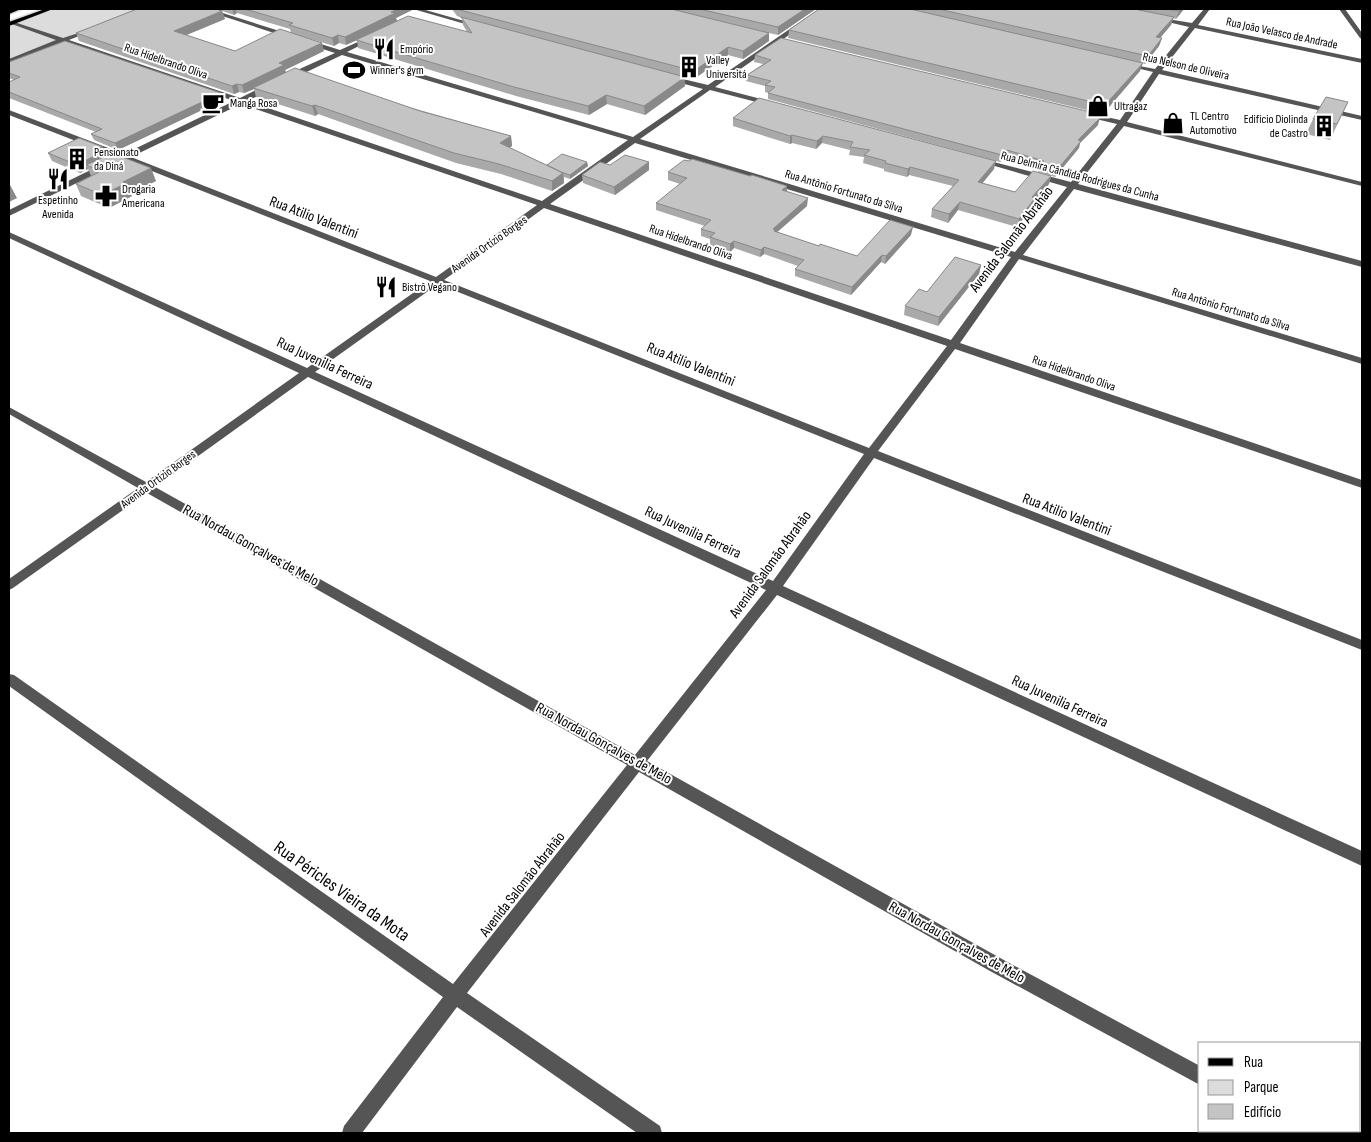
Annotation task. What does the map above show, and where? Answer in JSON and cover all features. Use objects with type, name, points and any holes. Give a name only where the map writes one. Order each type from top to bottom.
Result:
[{"type":"main road","points":[[9,12],[18,9]]},
{"type":"main road","points":[[10,23],[50,9]]},
{"type":"street","name":"Rua Antônio Fortunato da Silva","points":[[204,9],[340,52],[1362,361]]},
{"type":"street","name":"Avenida Ortízio Borges","points":[[9,585],[306,372],[822,9]]},
{"type":"street","name":"Avenida Salomão Abrahão","points":[[351,1133],[455,995],[775,588],[872,452],[953,345],[1016,257],[1071,185],[1122,123],[1157,71],[1207,9]]},
{"type":"street","points":[[1342,9],[1362,37]]},
{"type":"street","points":[[417,12],[431,10],[483,27]]},
{"type":"street","name":"Rua João Velasco de Andrade","points":[[1146,16],[1362,61]]},
{"type":"street","name":"Rua Hidelbrando Oliva","points":[[10,23],[241,100],[1362,484]]},
{"type":"street","points":[[9,61],[98,26]]},
{"type":"street","points":[[9,213],[122,156],[384,32]]},
{"type":"street","name":"Rua Nelson de Oliveira","points":[[1122,63],[1362,118]]},
{"type":"street","points":[[664,75],[784,107]]},
{"type":"street","name":"Rua Atilio Valentini","points":[[9,112],[872,452],[1024,514],[1362,645]]},
{"type":"street","points":[[1076,112],[1362,184]]},
{"type":"street","name":"Rua Delmira Cândida Rodrigues da Cunha","points":[[965,156],[1362,264]]},
{"type":"street","name":"Rua Juvenilia Ferreira","points":[[9,235],[1362,859]]},
{"type":"street","name":"Rua Nordau Gonçalves de Melo","points":[[9,410],[639,762],[996,965],[1198,1075]]},
{"type":"street","name":"Rua Péricles Vieira da Mota","points":[[9,679],[653,1133]]},
{"type":"green space","points":[[52,9],[146,9],[9,63],[9,25]]},
{"type":"building","points":[[137,9],[216,9],[222,11],[174,31],[235,51],[280,29],[322,43],[279,63],[284,65],[242,85],[232,86],[76,33]]},
{"type":"building","points":[[245,9],[398,9],[391,12],[395,13],[345,37],[338,35],[332,38],[289,25],[293,23]]},
{"type":"building","points":[[456,9],[671,9],[769,33],[743,51],[728,47],[694,71]]},
{"type":"building","points":[[699,9],[805,9],[778,27]]},
{"type":"building","points":[[819,9],[910,9],[1143,63],[1105,105],[789,30]]},
{"type":"building","points":[[938,9],[1134,9],[1174,17],[1156,37],[1162,38],[1148,56]]},
{"type":"building","points":[[408,16],[472,33],[461,17],[685,77],[644,106],[606,95],[588,106],[514,87],[356,40]]},
{"type":"building","points":[[781,38],[1099,114],[1096,117],[1100,118],[1078,140],[1081,141],[1057,170],[1040,165],[1044,161],[1007,150],[1002,155],[768,93],[775,87],[765,85],[771,81],[747,75],[771,60],[755,55]]},
{"type":"building","points":[[65,41],[221,93],[115,143],[91,134],[102,129],[9,92],[9,82],[20,77],[9,73],[9,62]]},
{"type":"building","points":[[295,68],[420,111],[511,136],[500,143],[563,173],[552,181],[499,164],[454,153],[315,105],[312,106],[253,88]]},
{"type":"building","points":[[1326,97],[1348,102],[1337,124],[1313,119]]},
{"type":"building","points":[[759,98],[996,161],[978,182],[1015,192],[1033,171],[1051,176],[1032,197],[1035,198],[1019,219],[960,202],[949,214],[932,209],[959,180],[910,167],[908,169],[885,163],[886,161],[864,155],[870,150],[850,147],[853,142],[823,136],[817,141],[790,136],[733,118]]},
{"type":"building","points":[[79,138],[103,147],[97,149],[102,152],[77,165],[48,153]]},
{"type":"building","points":[[112,153],[151,168],[123,182],[126,183],[103,195],[76,184],[101,171],[86,165]]},
{"type":"building","points":[[562,154],[587,162],[570,175],[547,165]]},
{"type":"building","points":[[625,155],[649,162],[614,187],[582,175],[600,162],[610,165]]},
{"type":"building","points":[[692,159],[787,186],[782,190],[808,198],[773,229],[776,230],[774,231],[819,246],[820,244],[857,256],[890,220],[913,227],[886,256],[882,255],[852,287],[795,269],[804,260],[764,247],[761,250],[734,241],[730,244],[710,237],[715,233],[701,229],[711,220],[656,203],[687,178],[668,172],[684,160],[689,161]]},
{"type":"building","points":[[955,257],[981,265],[939,317],[905,306],[919,289],[927,292]]},
{"type":"place","name":"Empório","points":[[384,49]]},
{"type":"place","name":"Valley Universitá","points":[[689,67]]},
{"type":"place","name":"Winner's gym","points":[[354,70]]},
{"type":"place","name":"Manga Rosa","points":[[213,103]]},
{"type":"place","name":"Ultragaz","points":[[1098,106]]},
{"type":"place","name":"TL Centro Automotivo","points":[[1173,123]]},
{"type":"place","name":"Edifício Diolinda de Castro","points":[[1324,126]]},
{"type":"place","name":"Pensionato da Diná","points":[[77,159]]},
{"type":"place","name":"Espetinho Avenida","points":[[58,179]]},
{"type":"place","name":"Drogaria Americana","points":[[106,196]]},
{"type":"place","name":"Bistrô Vegano","points":[[386,287]]}]
